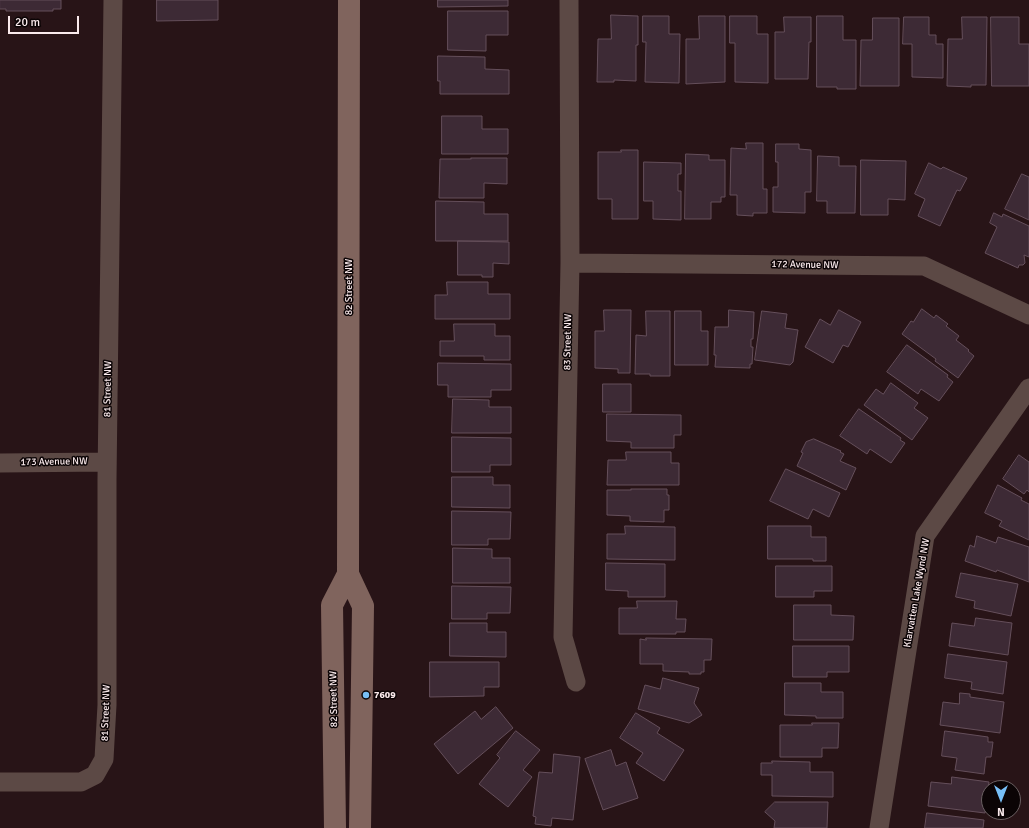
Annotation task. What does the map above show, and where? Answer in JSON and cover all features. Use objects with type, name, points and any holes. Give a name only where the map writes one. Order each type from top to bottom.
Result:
[{"type":"main road","name":"82 Street NW","points":[[349,0],[348,574],[363,606],[360,828]]},
{"type":"main road","name":"82 Street NW","points":[[335,828],[332,605],[348,574]]},
{"type":"street","name":"81 Street NW","points":[[0,782],[82,782],[95,775],[104,759],[106,705],[107,462],[113,0]]},
{"type":"street","name":"83 Street NW","points":[[569,0],[570,263],[563,637],[576,682]]},
{"type":"street","name":"172 Avenue NW","points":[[570,263],[924,266],[1029,315]]},
{"type":"street","name":"Klarvatten Lake Wynd NW","points":[[879,828],[925,536],[1029,388]]},
{"type":"street","name":"173 Avenue NW","points":[[0,463],[107,462]]},
{"type":"building","points":[[0,0],[61,0],[61,9],[53,9],[53,11],[6,11],[6,9],[0,9]]},
{"type":"building","points":[[157,0],[218,0],[218,20],[157,21]]},
{"type":"building","points":[[438,0],[508,0],[508,6],[438,7]]},
{"type":"building","points":[[448,11],[508,11],[508,35],[486,35],[486,51],[448,50]]},
{"type":"building","points":[[611,15],[638,16],[636,81],[614,80],[614,82],[597,82],[598,39],[611,39]]},
{"type":"building","points":[[643,16],[669,16],[669,34],[680,34],[679,83],[645,82],[646,42],[643,42]]},
{"type":"building","points":[[699,16],[725,16],[725,82],[686,84],[686,39],[699,39]]},
{"type":"building","points":[[730,16],[757,16],[757,34],[768,34],[768,83],[735,82],[735,43],[730,43]]},
{"type":"building","points":[[817,16],[843,16],[843,40],[856,40],[856,89],[817,87]]},
{"type":"building","points":[[784,17],[811,17],[811,42],[809,42],[808,79],[775,79],[775,32],[784,32]]},
{"type":"building","points":[[904,17],[929,17],[929,35],[936,35],[936,44],[943,44],[943,78],[912,77],[912,44],[903,44]]},
{"type":"building","points":[[962,17],[987,17],[986,85],[971,85],[971,87],[947,86],[948,39],[962,39]]},
{"type":"building","points":[[991,17],[1019,17],[1019,44],[1029,44],[1029,86],[992,86]]},
{"type":"building","points":[[873,18],[899,18],[899,86],[860,86],[861,40],[872,40]]},
{"type":"building","points":[[438,56],[485,57],[485,69],[509,70],[509,94],[440,94],[440,81],[438,81]]},
{"type":"building","points":[[442,116],[482,116],[482,129],[508,129],[508,154],[442,154]]},
{"type":"building","points":[[746,143],[763,143],[763,189],[767,189],[767,213],[753,213],[753,216],[737,215],[737,195],[730,195],[731,148],[746,149]]},
{"type":"building","points":[[776,144],[799,144],[799,149],[811,150],[811,192],[805,192],[805,213],[773,212],[773,187],[778,187]]},
{"type":"building","points":[[621,150],[638,150],[638,219],[612,219],[612,199],[598,199],[598,152],[621,152]]},
{"type":"building","points":[[686,154],[709,155],[709,160],[725,160],[725,197],[721,197],[721,202],[711,202],[711,219],[685,219]]},
{"type":"building","points":[[818,156],[839,157],[839,166],[856,166],[855,213],[827,213],[827,201],[817,201]]},
{"type":"building","points":[[507,158],[507,184],[484,183],[484,198],[439,198],[440,159]]},
{"type":"building","points":[[861,160],[906,161],[905,200],[888,199],[888,215],[861,215]]},
{"type":"building","points":[[644,162],[681,163],[681,174],[678,174],[678,191],[681,191],[681,220],[653,219],[653,201],[644,201]]},
{"type":"building","points":[[929,163],[941,169],[943,167],[967,178],[960,191],[957,190],[940,226],[918,216],[925,199],[915,194]]},
{"type":"building","points":[[1022,174],[1029,177],[1029,220],[1005,209]]},
{"type":"building","points":[[436,201],[484,202],[484,214],[508,214],[508,241],[436,241]]},
{"type":"building","points":[[994,213],[1002,217],[1003,214],[1029,226],[1029,257],[1024,255],[1025,263],[1023,265],[1019,265],[1018,268],[985,253],[997,227],[990,223]]},
{"type":"building","points":[[458,241],[509,242],[509,264],[493,263],[493,277],[482,277],[482,275],[458,275]]},
{"type":"building","points":[[447,282],[488,282],[488,294],[510,294],[510,319],[435,319],[435,295],[447,295]]},
{"type":"building","points":[[922,309],[934,318],[936,315],[948,324],[946,326],[959,336],[956,340],[974,356],[958,378],[935,361],[936,359],[902,334]]},
{"type":"building","points":[[604,310],[631,310],[630,373],[618,373],[618,369],[595,368],[595,331],[604,331]]},
{"type":"building","points":[[729,310],[754,312],[753,339],[751,339],[751,347],[753,347],[752,364],[750,364],[750,368],[715,367],[715,327],[728,327]]},
{"type":"building","points":[[839,310],[861,322],[848,347],[843,345],[833,363],[805,347],[820,319],[830,325]]},
{"type":"building","points":[[646,311],[670,311],[670,376],[635,374],[636,335],[646,336]]},
{"type":"building","points":[[675,311],[701,311],[701,331],[708,331],[708,365],[675,365]]},
{"type":"building","points":[[762,311],[787,314],[785,328],[798,330],[793,362],[790,365],[755,360]]},
{"type":"building","points":[[454,324],[495,324],[495,336],[510,336],[510,360],[484,360],[484,356],[440,356],[440,341],[454,341]]},
{"type":"building","points":[[907,345],[948,375],[947,377],[953,382],[939,401],[921,389],[918,394],[887,372]]},
{"type":"building","points":[[438,363],[511,364],[511,390],[491,390],[491,397],[448,397],[448,385],[438,385]]},
{"type":"building","points":[[891,383],[918,403],[914,408],[928,418],[912,440],[864,405],[876,389],[883,394]]},
{"type":"building","points":[[603,384],[631,384],[631,412],[603,412]]},
{"type":"building","points":[[453,399],[489,400],[489,407],[511,407],[511,433],[452,433]]},
{"type":"building","points":[[859,409],[901,438],[900,440],[905,443],[891,463],[870,449],[867,454],[840,436]]},
{"type":"building","points":[[607,414],[681,415],[681,435],[674,435],[674,448],[631,448],[631,442],[607,441]]},
{"type":"building","points":[[452,437],[511,438],[511,465],[490,465],[490,472],[452,472]]},
{"type":"building","points":[[814,439],[841,451],[840,452],[844,454],[840,461],[856,468],[846,490],[797,466],[806,442]]},
{"type":"building","points":[[626,452],[671,452],[671,463],[679,463],[679,485],[607,485],[608,460],[626,460]]},
{"type":"building","points":[[1019,455],[1029,462],[1029,492],[1027,490],[1024,494],[1003,479]]},
{"type":"building","points":[[786,469],[840,493],[829,517],[813,509],[808,519],[770,501]]},
{"type":"building","points":[[452,477],[493,477],[493,485],[510,485],[510,508],[452,507]]},
{"type":"building","points":[[998,485],[1022,498],[1021,500],[1029,504],[1029,540],[999,526],[1002,521],[985,513]]},
{"type":"building","points":[[667,489],[667,495],[669,495],[669,510],[664,510],[664,522],[630,521],[630,516],[607,515],[607,490]]},
{"type":"building","points":[[452,511],[511,512],[510,539],[488,539],[488,545],[452,545]]},
{"type":"building","points":[[625,526],[675,527],[675,560],[607,559],[607,534],[625,534]]},
{"type":"building","points":[[768,526],[811,526],[811,537],[826,537],[826,561],[813,561],[813,559],[768,559]]},
{"type":"building","points":[[977,536],[996,543],[998,537],[1029,547],[1029,582],[997,570],[996,572],[965,561],[970,545],[974,547]]},
{"type":"building","points":[[453,548],[492,549],[492,558],[510,558],[510,583],[453,583]]},
{"type":"building","points":[[606,563],[665,564],[665,597],[628,597],[628,591],[606,590]]},
{"type":"building","points":[[776,566],[832,566],[832,591],[814,591],[814,597],[776,597]]},
{"type":"building","points":[[961,573],[1018,584],[1011,616],[974,608],[975,601],[956,597]]},
{"type":"building","points":[[452,586],[511,587],[510,613],[487,613],[487,619],[452,619]]},
{"type":"building","points":[[637,601],[677,601],[676,619],[686,619],[685,632],[676,632],[676,634],[619,634],[619,608],[637,608]]},
{"type":"building","points":[[794,605],[831,605],[831,615],[854,616],[853,640],[794,640]]},
{"type":"building","points":[[976,618],[1012,623],[1008,655],[949,646],[952,623],[974,626]]},
{"type":"building","points":[[450,623],[487,623],[487,632],[506,632],[506,657],[450,656]]},
{"type":"building","points":[[646,638],[712,639],[711,660],[704,660],[704,672],[701,672],[701,674],[663,671],[663,664],[640,664],[640,639],[646,640]]},
{"type":"building","points":[[793,646],[849,646],[849,672],[827,672],[827,677],[793,677]]},
{"type":"building","points":[[948,654],[1007,662],[1003,694],[971,689],[972,682],[945,678]]},
{"type":"building","points":[[430,662],[499,662],[499,687],[484,687],[484,696],[430,697]]},
{"type":"building","points":[[663,678],[699,688],[694,703],[702,715],[689,723],[638,709],[645,685],[660,689]]},
{"type":"building","points":[[785,683],[821,683],[821,692],[843,692],[843,718],[816,718],[816,716],[785,715]]},
{"type":"building","points":[[960,693],[970,694],[970,697],[1004,702],[1000,733],[940,725],[943,702],[959,704]]},
{"type":"building","points":[[496,707],[513,728],[458,774],[434,744],[475,711],[481,719]]},
{"type":"building","points":[[636,713],[660,728],[657,733],[684,750],[664,781],[636,763],[643,753],[620,738]]},
{"type":"building","points":[[812,723],[839,723],[838,748],[822,748],[822,757],[780,757],[780,725],[812,725]]},
{"type":"building","points":[[516,731],[540,750],[523,770],[532,777],[508,807],[479,784],[500,758],[497,755]]},
{"type":"building","points":[[945,731],[988,737],[988,742],[993,742],[991,757],[986,757],[984,774],[955,770],[957,758],[942,756]]},
{"type":"building","points":[[611,750],[616,766],[626,762],[638,798],[603,810],[585,759]]},
{"type":"building","points":[[554,754],[580,757],[573,820],[552,818],[551,826],[535,824],[536,817],[533,816],[539,772],[552,773]]},
{"type":"building","points":[[772,761],[810,762],[810,772],[833,772],[833,797],[772,796],[772,775],[761,775],[761,763],[772,763]]},
{"type":"building","points":[[952,777],[981,781],[981,813],[928,806],[931,782],[951,784]]},
{"type":"building","points":[[775,802],[828,802],[827,828],[774,828],[775,821],[765,812]]},
{"type":"building","points":[[927,813],[984,820],[983,828],[925,828]]},
{"type":"place","name":"7609","points":[[366,695]]}]
